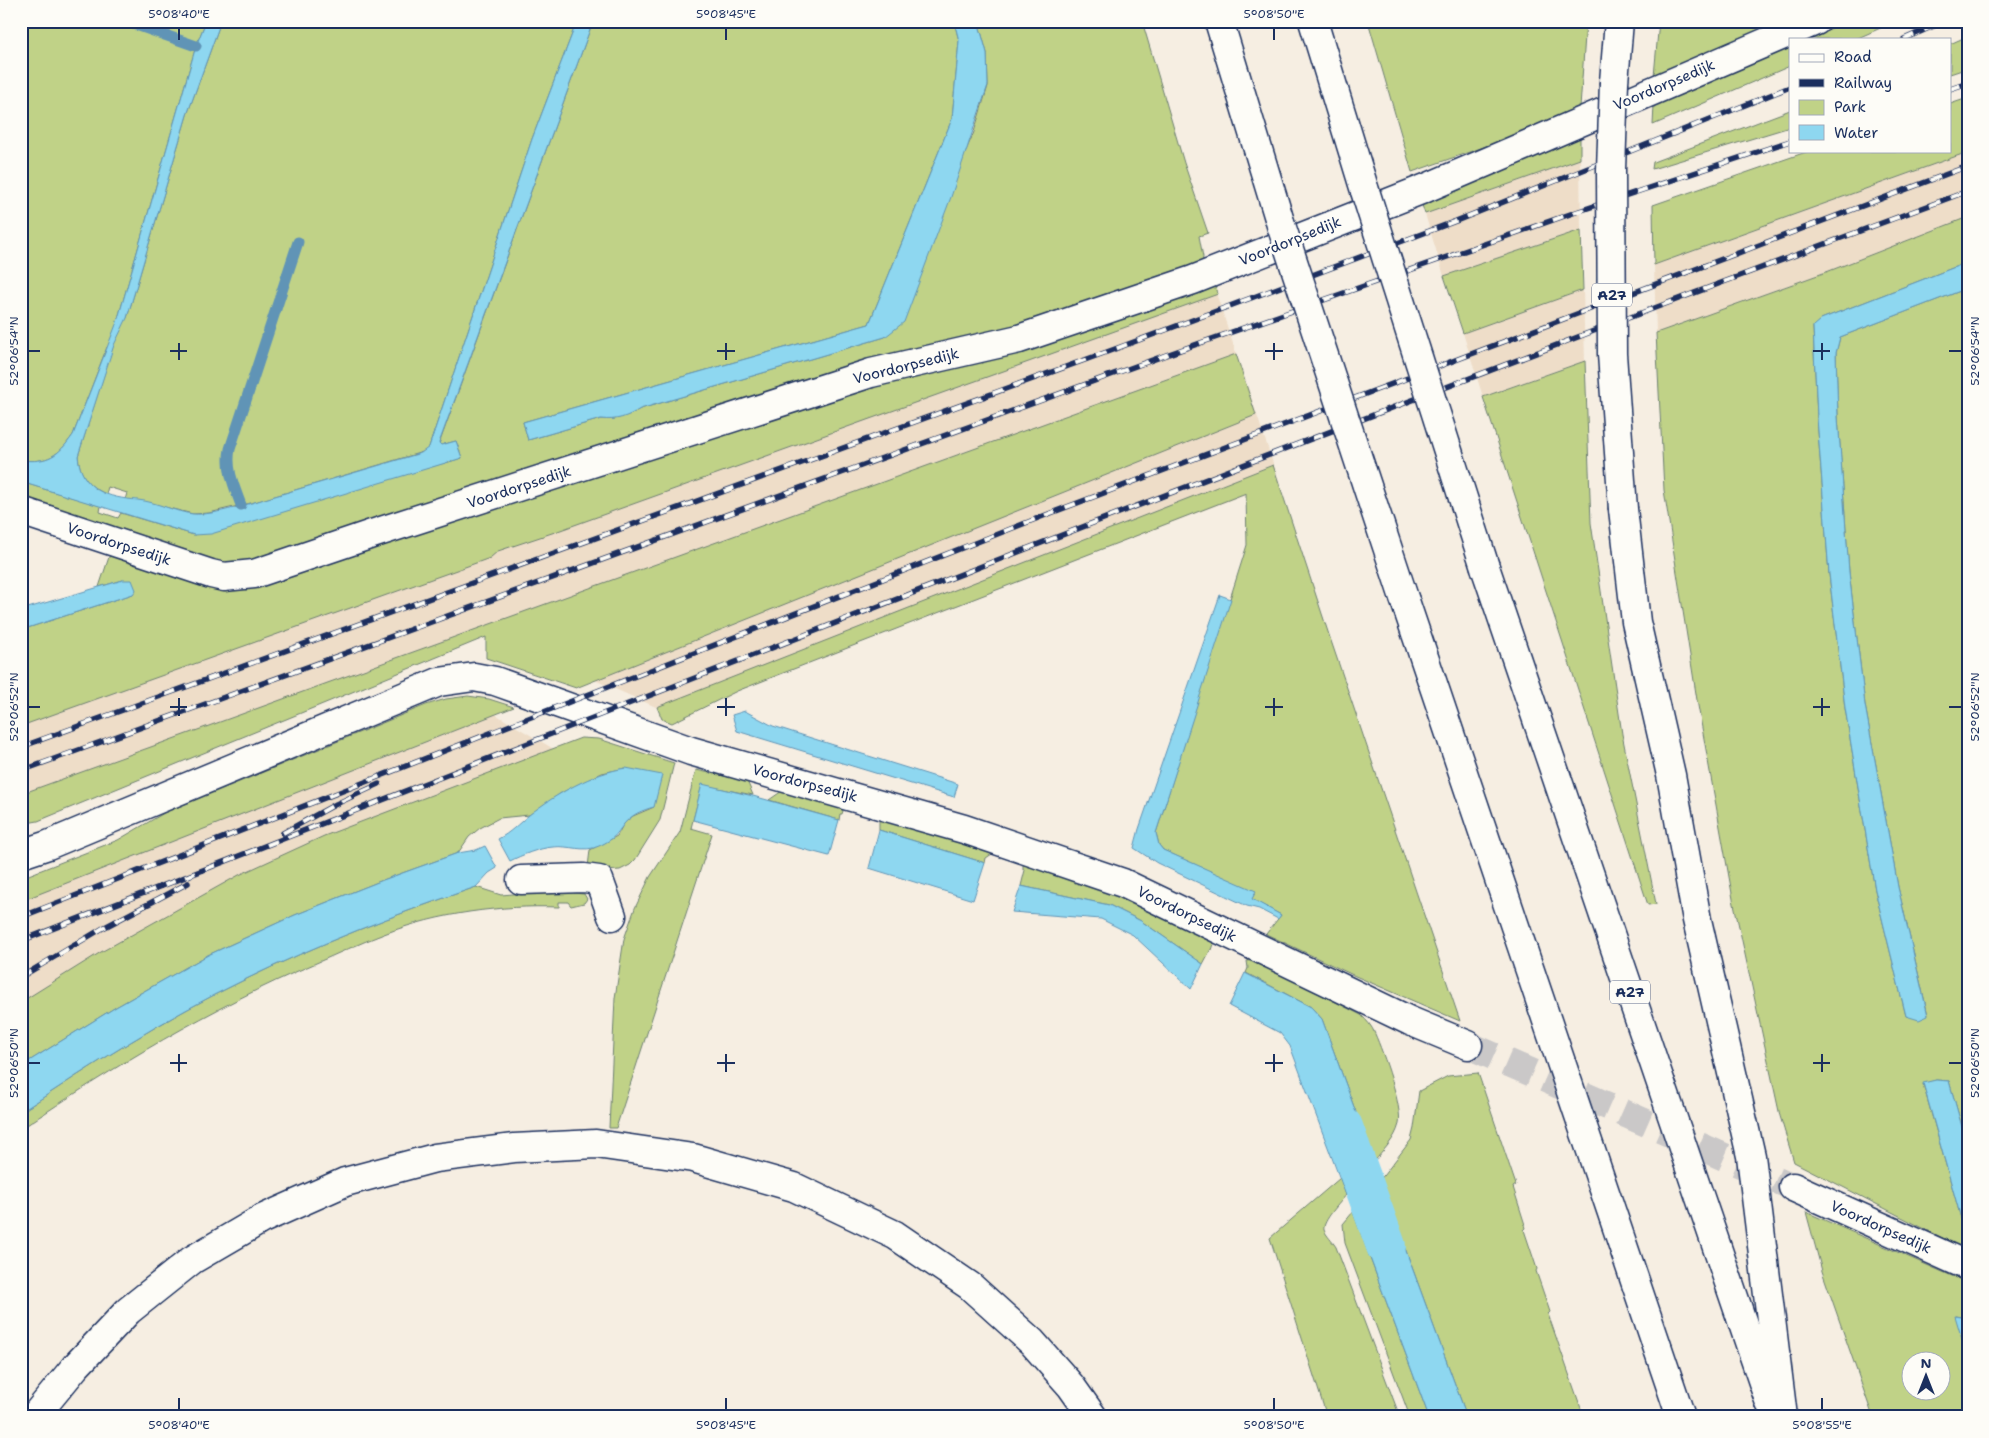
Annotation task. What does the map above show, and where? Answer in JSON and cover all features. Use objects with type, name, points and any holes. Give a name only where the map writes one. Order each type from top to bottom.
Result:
[{"type":"main road","points":[[1219,21],[1281,225],[1405,600],[1681,1417]]},
{"type":"main road","name":"A27","points":[[1313,21],[1485,567],[1774,1417]]},
{"type":"main road","name":"A27","points":[[1619,21],[1614,82],[1611,170],[1612,354],[1622,509],[1636,622],[1671,775],[1697,920],[1751,1156],[1783,1417]]},
{"type":"main road","name":"Voordorpsedijk","points":[[21,511],[211,574],[224,577],[254,574],[871,373],[1019,339],[1193,280],[1426,188],[1816,21]]},
{"type":"main road","name":"Voordorpsedijk","points":[[21,854],[48,845],[439,682],[474,677],[495,681],[691,751],[964,829],[1123,883],[1410,1021],[1468,1045]]},
{"type":"main road","points":[[521,880],[584,878],[599,880],[612,916]]},
{"type":"main road","points":[[34,1417],[75,1367],[128,1311],[192,1260],[262,1219],[345,1182],[435,1158],[514,1148],[596,1144],[693,1158],[794,1187],[895,1235],[970,1286],[1032,1342],[1071,1386],[1093,1417]]},
{"type":"main road","name":"Voordorpsedijk","points":[[1793,1187],[1968,1266]]},
{"type":"shaded area","points":[[1968,152],[1968,217],[1829,271],[1656,333],[1654,265]]},
{"type":"shaded area","points":[[1580,159],[1581,230],[1444,276],[1425,214]]},
{"type":"shaded area","points":[[1214,287],[1279,481],[737,691],[681,718],[581,674],[486,637],[38,821],[21,824],[21,630]]},
{"type":"shaded area","points":[[1583,290],[1585,361],[1483,397],[1463,333]]},
{"type":"shaded area","points":[[483,707],[569,758],[21,1043],[21,891]]},
{"type":"green space","points":[[21,21],[206,21],[196,46],[117,322],[127,318],[187,115],[221,21],[577,21],[532,139],[429,447],[426,451],[255,502],[209,513],[193,514],[140,501],[125,500],[127,493],[108,487],[106,494],[94,488],[86,480],[78,456],[114,343],[107,347],[73,435],[68,442],[57,453],[45,459],[21,460]]},
{"type":"green space","points":[[593,21],[954,21],[959,41],[952,119],[869,324],[523,422],[528,440],[601,419],[621,417],[640,409],[885,337],[974,132],[988,86],[987,53],[978,21],[1142,21],[1184,163],[1208,233],[1199,236],[1203,257],[1202,268],[1023,328],[264,558],[230,565],[206,561],[21,501],[21,482],[101,506],[100,512],[118,518],[121,513],[194,535],[462,458],[456,441],[439,444]]},
{"type":"green space","points":[[1368,21],[1586,21],[1580,108],[1521,134],[1412,172]]},
{"type":"green space","points":[[1659,21],[1768,21],[1767,28],[1654,76]]},
{"type":"green space","points":[[1848,21],[1896,21],[1858,38],[1809,38]]},
{"type":"green space","points":[[1968,36],[1968,68],[1952,73],[1952,43]]},
{"type":"green space","points":[[1789,46],[1789,66],[1653,125],[1654,105]]},
{"type":"green space","points":[[1968,98],[1968,152],[1654,265],[1653,205],[1806,152],[1952,152],[1952,103]]},
{"type":"green space","points":[[1789,110],[1789,127],[1652,169],[1653,162]]},
{"type":"green space","points":[[1580,133],[1580,159],[1425,214],[1419,196]]},
{"type":"green space","points":[[1968,217],[1968,262],[1821,319],[1813,327],[1817,418],[1829,574],[1845,708],[1875,890],[1906,1016],[1928,1015],[1898,887],[1865,705],[1849,572],[1838,417],[1836,353],[1840,337],[1968,288],[1968,1148],[1949,1081],[1936,1080],[1923,1084],[1964,1229],[1968,1230],[1968,1251],[1794,1162],[1780,1116],[1733,899],[1697,700],[1664,490],[1656,333],[1829,271]]},
{"type":"green space","points":[[1581,230],[1583,290],[1463,333],[1444,276]]},
{"type":"green space","points":[[1215,284],[1218,294],[498,551],[490,558],[21,726],[21,630],[133,594],[123,580],[99,587],[111,551],[213,586],[805,404]]},
{"type":"green space","points":[[1236,354],[1256,415],[576,688],[486,658],[486,637],[38,821],[21,824],[21,794]]},
{"type":"green space","points":[[1585,361],[1591,523],[1622,734],[1656,904],[1648,905],[1483,397]]},
{"type":"green space","points":[[1273,465],[1460,1021],[1353,975],[1266,934],[1281,915],[1251,899],[1256,892],[1163,850],[1159,845],[1156,833],[1247,545],[1246,493],[737,691],[672,723],[662,719],[657,707]]},
{"type":"green space","points":[[468,696],[489,699],[514,707],[21,901],[21,878],[118,840],[164,813],[426,705],[446,699]]},
{"type":"green space","points":[[581,738],[599,739],[674,763],[660,820],[630,865],[620,870],[603,871],[588,867],[590,850],[617,836],[624,823],[633,816],[654,807],[626,768],[602,773],[561,793],[529,815],[499,818],[480,828],[469,837],[458,853],[295,915],[208,955],[116,1007],[21,1066],[21,1002],[101,952],[239,875],[324,836]]},
{"type":"green space","points":[[696,770],[747,781],[753,795],[702,785],[691,828],[712,834],[616,1128],[609,1128],[615,998],[624,939],[635,908],[650,877],[680,832]]},
{"type":"green space","points":[[782,791],[839,803],[843,811],[842,814],[840,814],[839,820],[769,800]]},
{"type":"green space","points":[[884,816],[990,850],[992,854],[986,858],[985,863],[879,830],[879,821]]},
{"type":"green space","points":[[1026,862],[1116,891],[1213,940],[1212,950],[1203,964],[1141,921],[1109,905],[1021,886],[1025,870],[1023,870],[1023,864]]},
{"type":"green space","points":[[476,887],[501,895],[573,889],[574,893],[584,894],[587,899],[584,903],[571,906],[568,902],[559,902],[559,907],[514,907],[470,912],[426,921],[375,937],[275,981],[200,1019],[92,1083],[21,1129],[21,1112],[129,1043],[213,995],[328,942]]},
{"type":"green space","points":[[1253,960],[1361,1015],[1372,1028],[1392,1079],[1399,1116],[1399,1124],[1395,1135],[1374,1162],[1322,1019],[1311,1007],[1246,973],[1248,968],[1247,961]]},
{"type":"green space","points":[[1478,1073],[1516,1185],[1513,1187],[1526,1228],[1524,1230],[1537,1269],[1536,1271],[1550,1312],[1548,1314],[1584,1417],[1467,1417],[1380,1180],[1411,1140],[1419,1091],[1448,1076]]},
{"type":"green space","points":[[1340,1178],[1346,1195],[1329,1217],[1324,1230],[1336,1247],[1400,1417],[1327,1417],[1270,1238]]},
{"type":"green space","points":[[1353,1212],[1429,1417],[1410,1417],[1345,1243],[1343,1224]]},
{"type":"green space","points":[[1806,1212],[1968,1283],[1968,1318],[1956,1316],[1968,1359],[1968,1417],[1873,1417],[1822,1271]]},
{"type":"water","points":[[206,21],[221,21],[187,115],[127,318],[114,345],[78,456],[84,477],[98,490],[116,497],[145,501],[193,514],[212,513],[245,505],[421,453],[429,447],[532,139],[577,21],[593,21],[439,443],[441,445],[456,441],[462,458],[211,534],[194,535],[21,482],[21,460],[45,459],[57,453],[73,435],[117,322],[196,46]]},
{"type":"water","points":[[954,21],[978,21],[987,53],[988,85],[951,197],[904,322],[885,337],[640,409],[621,418],[601,419],[528,440],[523,422],[869,324],[952,119],[959,41]]},
{"type":"water","points":[[1968,262],[1968,288],[1840,337],[1836,353],[1838,417],[1849,572],[1865,705],[1898,887],[1928,1016],[1919,1020],[1906,1016],[1875,890],[1845,708],[1829,574],[1817,418],[1813,326],[1821,319]]},
{"type":"water","points":[[123,580],[132,580],[136,590],[133,594],[21,630],[21,610]]},
{"type":"water","points":[[1220,595],[1231,599],[1156,833],[1159,845],[1163,850],[1256,891],[1252,899],[1281,915],[1278,919],[1157,863],[1134,848]]},
{"type":"water","points":[[745,711],[773,726],[958,784],[954,797],[737,731],[732,715]]},
{"type":"water","points":[[626,768],[662,775],[654,807],[634,815],[614,837],[599,846],[588,849],[548,848],[531,852],[510,861],[498,839],[563,792],[600,774]]},
{"type":"water","points":[[702,784],[839,820],[829,856],[693,820]]},
{"type":"water","points":[[879,830],[985,863],[973,900],[869,868]]},
{"type":"water","points":[[485,846],[497,868],[489,873],[476,887],[416,908],[299,954],[213,995],[157,1026],[21,1112],[21,1066],[116,1007],[208,955],[295,915],[383,880],[458,853],[476,850]]},
{"type":"water","points":[[1021,886],[1109,905],[1141,921],[1203,964],[1191,989],[1133,935],[1101,919],[1012,912]]},
{"type":"water","points":[[1245,973],[1311,1007],[1322,1019],[1374,1162],[1346,1195],[1290,1046],[1280,1033],[1229,1006]]},
{"type":"water","points":[[1936,1080],[1949,1081],[1968,1148],[1968,1230],[1964,1229],[1923,1083]]},
{"type":"water","points":[[1380,1180],[1467,1417],[1429,1417],[1353,1212]]},
{"type":"water","points":[[1955,1316],[1968,1318],[1968,1359]]},
{"type":"pier","points":[[1375,1160],[1376,1164],[1348,1197],[1345,1197]]},
{"type":"pier","points":[[1378,1178],[1382,1178],[1351,1214],[1351,1211]]},
{"type":"waterway","points":[[125,21],[196,46]]},
{"type":"waterway","points":[[241,505],[230,470],[230,449],[298,242]]},
{"type":"waterway","points":[[1343,1127],[1386,1246]]},
{"type":"tunnel","points":[[1468,1045],[1793,1187]]},
{"type":"railway","points":[[1906,38],[1945,21]]},
{"type":"railway","points":[[1952,88],[1968,83]]},
{"type":"railway","points":[[21,747],[1115,349],[1456,221],[1789,87]]},
{"type":"railway","points":[[21,771],[1166,355],[1576,212],[1789,141]]},
{"type":"railway","points":[[21,917],[1051,513],[1968,166]]},
{"type":"railway","points":[[21,941],[1479,374],[1968,191]]},
{"type":"railway","points":[[283,833],[336,804],[379,784]]},
{"type":"railway","points":[[21,977],[103,928],[188,883]]}]
